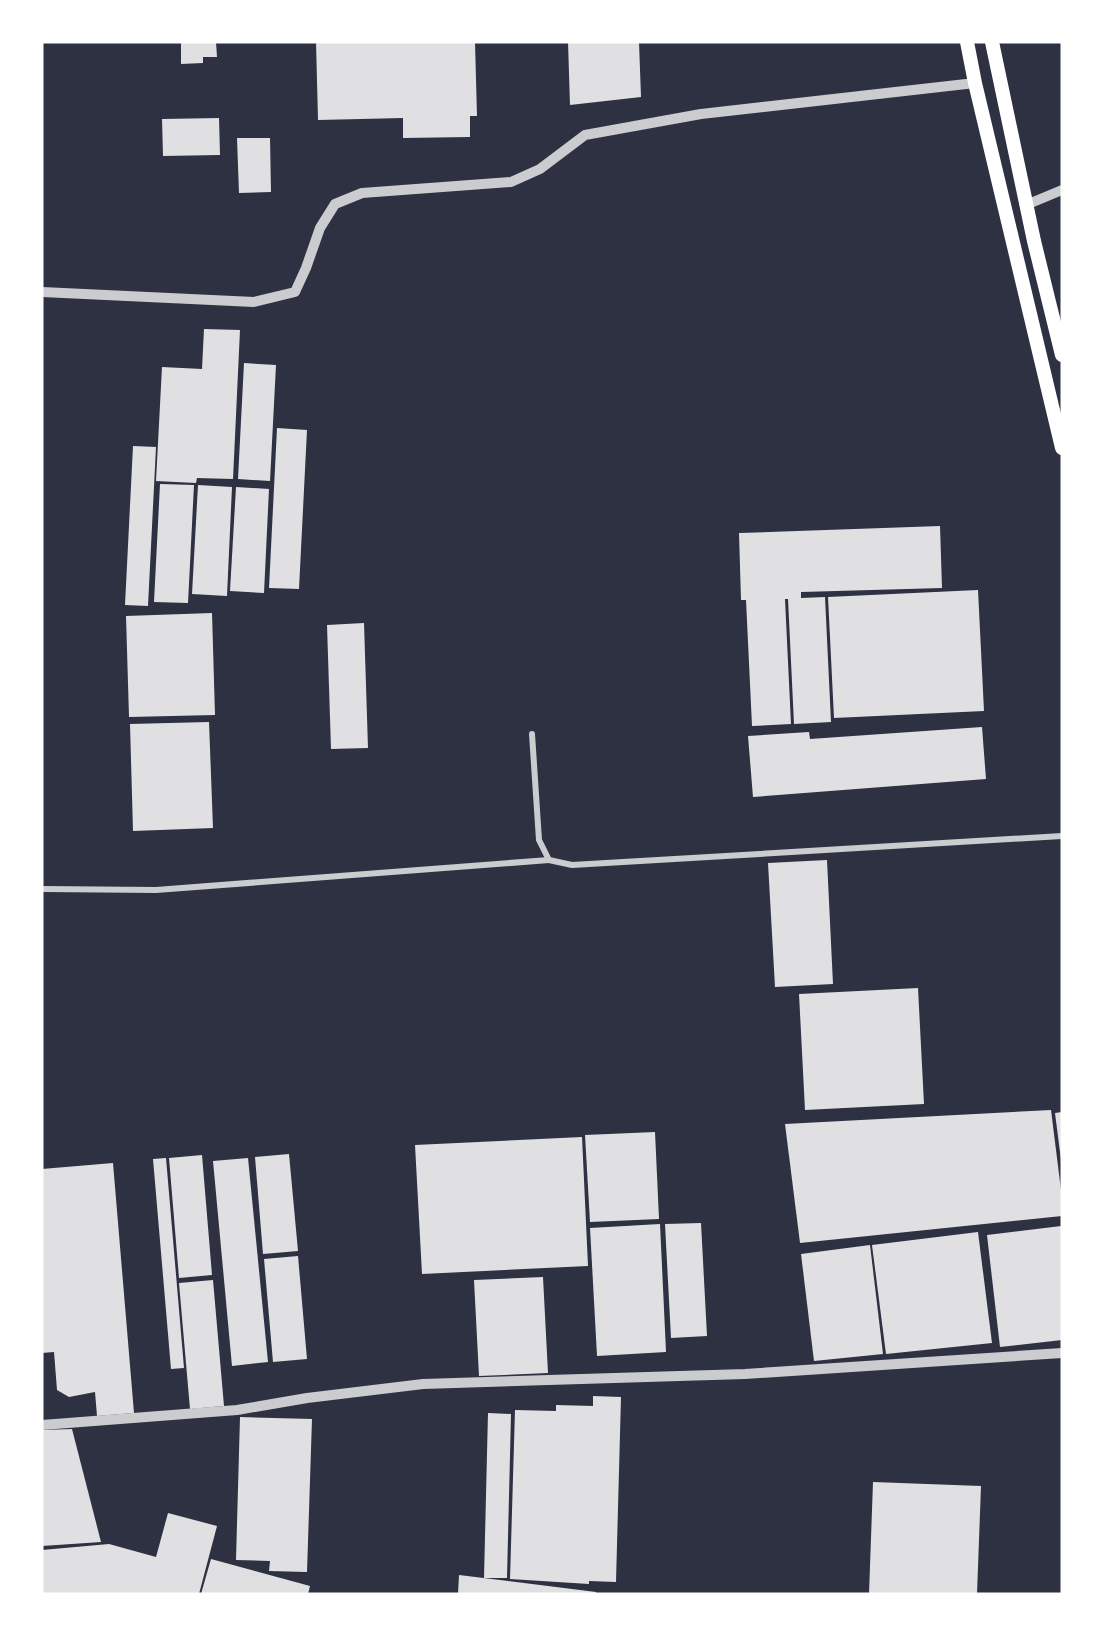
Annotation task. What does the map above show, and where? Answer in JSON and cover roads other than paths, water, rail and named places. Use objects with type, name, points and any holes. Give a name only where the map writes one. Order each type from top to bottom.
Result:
[{"type":"main road","points":[[967,42],[1062,448]]},
{"type":"main road","points":[[992,42],[1026,205],[1062,356]]},
{"type":"street","points":[[42,292],[254,302],[295,292],[320,228],[334,204],[362,193],[511,182],[540,169],[585,135],[701,114],[975,83]]},
{"type":"street","points":[[1026,205],[1062,190]]},
{"type":"street","points":[[532,734],[539,840],[549,860]]},
{"type":"street","points":[[42,889],[156,890],[549,860],[572,865],[1062,836]]},
{"type":"street","points":[[42,1425],[237,1410],[307,1398],[423,1384],[745,1374],[1062,1353]]}]
